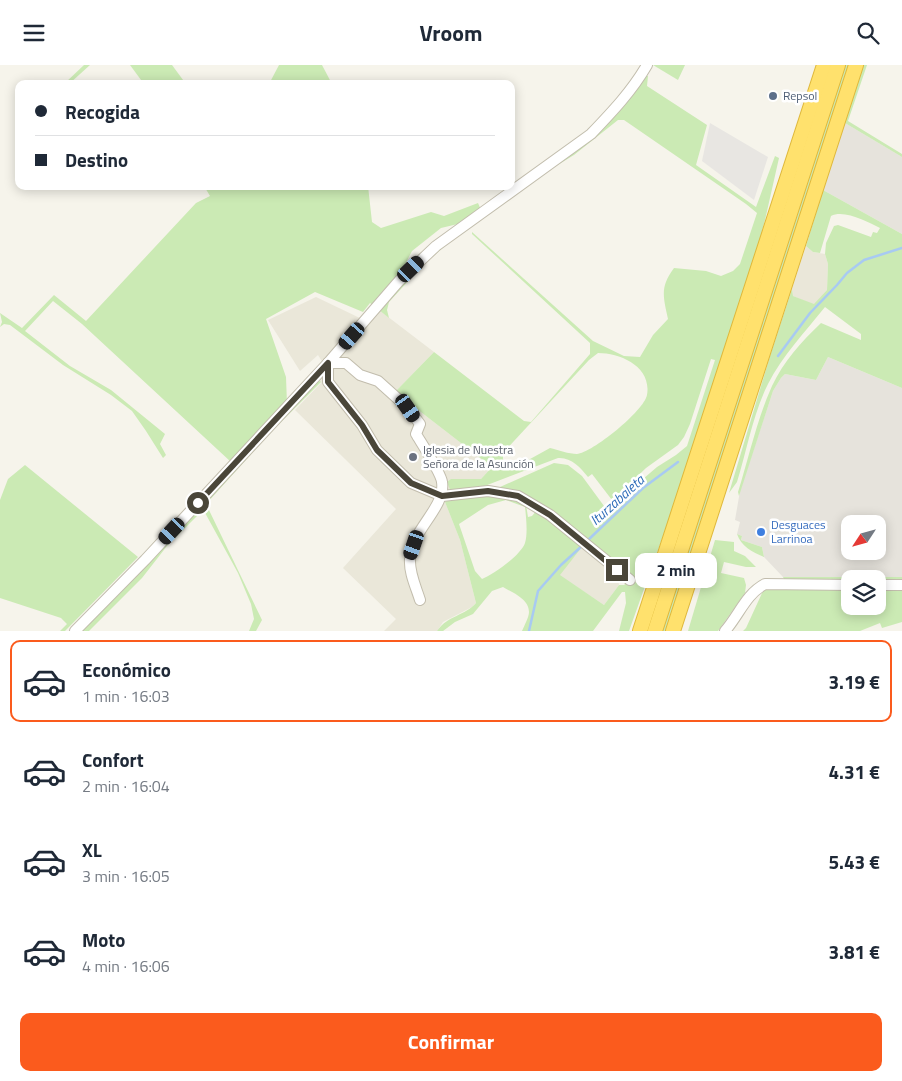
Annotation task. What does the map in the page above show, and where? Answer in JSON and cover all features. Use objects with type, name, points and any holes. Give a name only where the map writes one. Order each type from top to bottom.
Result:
[{"type":"highway","points":[[640,631],[824,65]]},
{"type":"highway","points":[[655,631],[838,65]]},
{"type":"highway","points":[[673,631],[856,65]]},
{"type":"street","points":[[515,189],[591,134],[631,90],[647,65]]},
{"type":"street","points":[[75,631],[146,559],[328,363],[399,281],[436,246],[514,190]]},
{"type":"street","points":[[328,363],[346,363],[360,375],[378,381],[408,408],[420,424],[416,434],[442,481],[442,496],[418,534],[410,557],[411,574],[420,600]]},
{"type":"street","points":[[328,363],[328,382],[362,425],[377,450],[411,483],[442,496],[488,491],[518,496],[550,515],[630,580]]},
{"type":"street","points":[[725,631],[751,595],[765,584],[841,585]]},
{"type":"street","points":[[886,585],[902,585]]},
{"type":"shaded area","points":[[710,123],[768,157],[754,200],[702,161]]},
{"type":"shaded area","points":[[845,123],[902,157],[902,234],[823,190]]},
{"type":"shaded area","points":[[806,246],[813,252],[825,254],[828,264],[827,290],[814,305],[793,296],[792,289]]},
{"type":"shaded area","points":[[316,297],[362,319],[379,310],[434,352],[395,392],[492,467],[481,479],[451,479],[454,498],[445,502],[460,540],[476,603],[443,622],[437,631],[384,631],[396,619],[343,568],[396,509],[295,410],[321,383],[314,375],[323,363],[318,355],[300,371],[268,320]]},
{"type":"shaded area","points":[[828,357],[902,388],[902,577],[886,577],[886,570],[841,570],[841,577],[783,577],[764,557],[762,547],[741,540],[742,536],[737,534],[740,522],[735,520],[740,491],[773,391],[785,374],[816,380]]},
{"type":"shaded area","points":[[582,547],[618,579],[619,585],[604,605],[559,575]]},
{"type":"green space","points":[[84,65],[90,65],[73,80],[68,80]]},
{"type":"green space","points":[[130,65],[172,65],[183,80],[141,80]]},
{"type":"green space","points":[[279,65],[322,65],[330,80],[271,80]]},
{"type":"green space","points":[[653,65],[685,65],[678,80]]},
{"type":"green space","points":[[845,65],[851,65],[667,631],[660,631]]},
{"type":"green space","points":[[863,65],[867,65],[848,121],[902,154],[902,157],[845,123]]},
{"type":"green space","points":[[644,76],[648,76],[647,86],[707,125],[696,165],[756,207],[775,156],[779,158],[756,254],[681,486],[629,631],[619,631],[626,603],[625,592],[622,592],[593,631],[522,631],[529,612],[528,607],[520,597],[503,587],[492,591],[473,614],[455,622],[443,631],[437,631],[446,622],[467,611],[476,603],[460,540],[445,502],[453,499],[469,495],[495,496],[522,501],[526,507],[528,517],[532,516],[537,510],[582,547],[560,575],[604,605],[619,585],[624,585],[632,578],[541,505],[526,495],[502,491],[500,487],[554,463],[568,465],[582,476],[604,506],[612,500],[592,474],[588,477],[571,461],[558,458],[482,487],[451,492],[447,482],[451,479],[481,479],[492,467],[395,392],[434,352],[524,421],[531,422],[590,354],[590,343],[472,232],[593,341],[624,356],[640,357],[653,335],[668,319],[664,292],[666,281],[674,268],[706,271],[721,276],[733,271],[740,264],[757,213],[624,120],[618,120],[574,155],[551,169],[445,246],[423,265],[389,302],[387,310],[389,318],[379,310],[419,264],[443,244],[597,132],[619,112]],"holes":[[[598,353],[625,359],[640,369],[645,377],[647,395],[637,411],[605,439],[584,452],[574,454],[550,448],[521,464],[509,465],[503,460],[503,453],[589,360]],[[711,359],[715,360],[687,446],[657,467],[622,497],[618,495],[646,468],[678,445],[690,424]],[[506,500],[525,507],[526,535],[525,543],[513,559],[482,579],[475,571],[459,524],[488,505]]]},
{"type":"green space","points":[[206,190],[368,190],[372,222],[381,228],[431,212],[444,216],[478,203],[481,210],[462,223],[441,228],[412,251],[398,278],[374,306],[370,303],[363,312],[315,292],[266,319],[286,377],[287,404],[231,462],[82,324],[53,301],[25,331],[70,366],[111,390],[165,434],[160,444],[166,455],[163,458],[132,411],[111,395],[63,365],[10,325],[4,324],[0,327],[2,322],[0,313],[22,328],[54,295],[86,321],[196,203],[210,196]]},
{"type":"green space","points":[[823,190],[902,234],[902,388],[828,357],[816,380],[785,374],[773,391],[739,496],[738,492],[767,399],[776,377],[794,352],[821,323],[861,340],[861,334],[825,307],[787,354],[768,384],[754,420],[737,482],[729,493],[792,289],[793,296],[814,304],[827,290],[828,264],[825,254],[826,243],[834,226],[838,225],[871,237],[873,232],[877,233],[880,228],[849,215],[836,214],[831,216],[820,253],[813,252],[806,246]]},
{"type":"green space","points":[[320,381],[207,503],[262,620],[256,631],[249,631],[254,619],[251,604],[238,573],[204,511],[167,546],[142,578],[89,631],[82,631],[152,560],[315,383]]},
{"type":"green space","points":[[25,465],[138,557],[65,631],[60,631],[67,624],[61,618],[0,598],[0,500],[8,479]]},
{"type":"green space","points":[[737,534],[742,536],[741,540],[762,547],[764,557],[748,548],[741,542]]},
{"type":"green space","points":[[715,540],[734,542],[734,551],[745,556],[756,567],[746,567],[724,562],[721,573],[744,578],[746,585],[745,593],[718,631],[688,631]]},
{"type":"green space","points":[[783,577],[841,577],[841,581],[785,581]]},
{"type":"green space","points":[[886,577],[902,577],[902,581],[886,581]]},
{"type":"green space","points":[[768,589],[841,589],[841,615],[886,615],[886,589],[902,589],[902,622],[882,628],[880,623],[860,631],[743,631],[763,591]]},
{"type":"waterway","name":"Iturzabaleta","points":[[778,356],[810,313],[847,273],[864,260],[902,248]]},
{"type":"waterway","name":"Iturzabaleta","points":[[587,541],[643,488],[678,462]]},
{"type":"waterway","name":"Iturzabaleta","points":[[529,631],[538,591],[561,565],[583,545]]},
{"type":"place","name":"Repsol","points":[[773,96]]},
{"type":"place","name":"Iglesia de Nuestra Señora de la Asunción","points":[[413,457]]},
{"type":"place","name":"Desguaces Larrinoa","points":[[761,532]]},
{"type":"route","points":[[198,503],[328,363],[328,382],[362,425],[377,450],[411,483],[442,496],[488,491],[518,496],[550,515],[617,570]]}]
